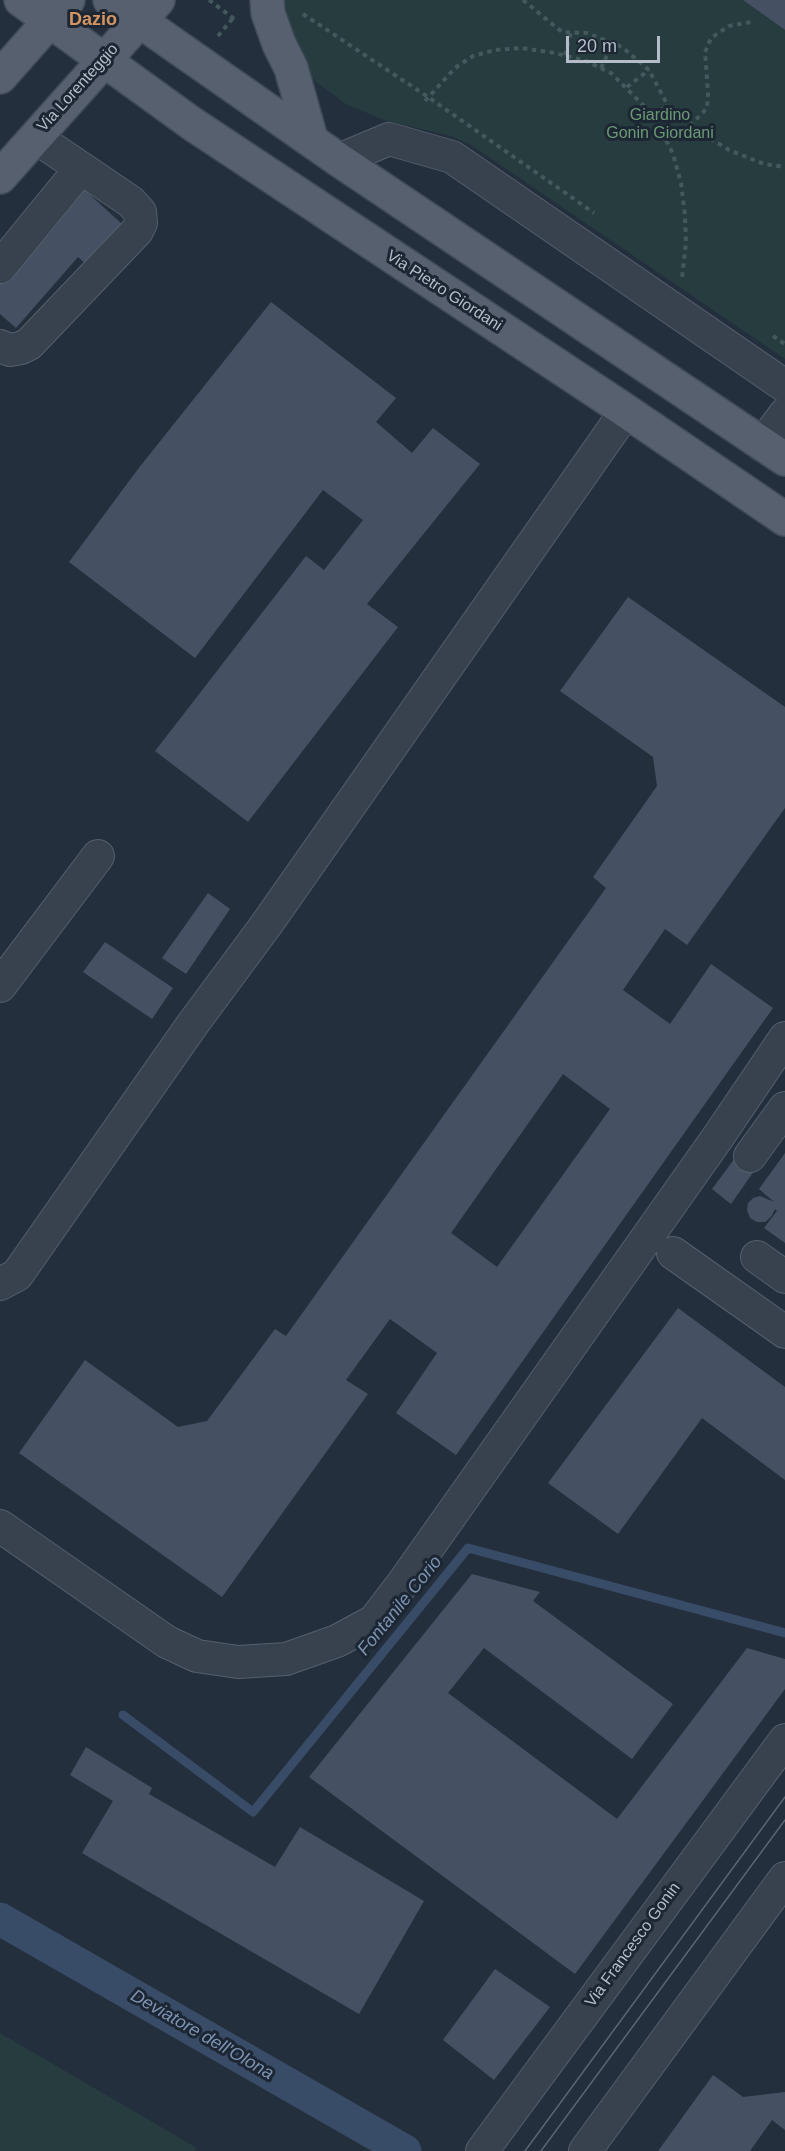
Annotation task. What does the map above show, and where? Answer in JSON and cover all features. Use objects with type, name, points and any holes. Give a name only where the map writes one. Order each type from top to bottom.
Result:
[{"type":"main road","name":"Via Pietro Giordani","points":[[21,0],[59,10],[105,59],[200,129],[785,519]]},
{"type":"main road","points":[[110,0],[148,10],[339,160],[773,452]]},
{"type":"main road","points":[[282,5],[268,13],[279,44],[291,68],[311,140]]},
{"type":"main road","points":[[0,77],[59,10]]},
{"type":"main road","name":"Via Lorenteggio","points":[[0,177],[148,10]]},
{"type":"street","points":[[0,346],[10,350],[29,344],[137,231],[141,223],[140,212],[130,202],[35,137]]},
{"type":"street","points":[[339,160],[389,139],[452,157],[785,386]]},
{"type":"street","points":[[0,267],[81,168]]},
{"type":"street","points":[[0,1302],[8,1279],[315,856],[626,411]]},
{"type":"street","points":[[773,452],[785,414]]},
{"type":"street","points":[[0,986],[98,856]]},
{"type":"street","points":[[0,1526],[167,1642],[197,1656],[238,1662],[286,1659],[337,1641],[374,1621],[404,1583],[718,1137],[785,1038]]},
{"type":"street","points":[[750,1156],[785,1108]]},
{"type":"street","points":[[673,1253],[785,1332]]},
{"type":"street","points":[[757,1257],[785,1277]]},
{"type":"street","name":"Via Francesco Gonin","points":[[482,2151],[785,1740]]},
{"type":"street","points":[[585,2151],[779,1900]]},
{"type":"path","points":[[209,0],[233,18],[217,37]]},
{"type":"path","points":[[523,0],[562,32],[587,33],[622,47],[649,70],[668,106],[690,126],[729,150],[764,164],[785,167]]},
{"type":"path","points":[[282,5],[427,99],[595,213]]},
{"type":"path","points":[[690,126],[707,108],[705,52],[711,38],[729,26],[751,21]]},
{"type":"path","points":[[565,55],[571,32]]},
{"type":"path","points":[[601,68],[614,43]]},
{"type":"path","points":[[427,99],[455,68],[473,56],[495,50],[521,48],[565,55],[611,73],[627,87],[651,115],[673,154],[681,183],[686,242],[682,277]]},
{"type":"path","points":[[627,87],[649,70]]},
{"type":"path","points":[[651,115],[668,106]]},
{"type":"path","points":[[673,268],[682,277],[692,281]]},
{"type":"path","points":[[766,331],[785,344]]},
{"type":"green space","name":"Giardino Gonin Giordani","points":[[275,0],[743,0],[785,30],[785,359],[471,145],[451,136],[386,121],[346,104],[316,82],[295,54]]},
{"type":"green space","points":[[0,2033],[197,2148],[195,2151],[0,2151]]},
{"type":"building","points":[[743,0],[785,0],[785,30]]},
{"type":"building","points":[[76,182],[123,225],[88,266],[78,257],[16,328],[0,314],[0,270]]},
{"type":"building","points":[[271,302],[396,398],[376,422],[412,453],[433,428],[480,464],[367,604],[398,627],[248,822],[155,751],[306,556],[324,570],[363,520],[323,490],[195,658],[69,562],[138,469]]},
{"type":"building","points":[[628,597],[785,707],[785,808],[687,945],[665,929],[623,990],[670,1024],[711,964],[773,1008],[456,1455],[396,1413],[437,1353],[390,1319],[346,1380],[368,1394],[222,1597],[19,1453],[85,1360],[178,1427],[207,1421],[275,1329],[286,1336],[606,888],[593,877],[657,786],[653,757],[560,691]],"holes":[[[563,1074],[610,1109],[497,1267],[451,1233]]]},
{"type":"building","points":[[208,893],[230,909],[186,974],[162,958]]},
{"type":"building","points":[[105,942],[173,988],[152,1019],[83,972]]},
{"type":"building","points":[[741,1150],[759,1164],[731,1204],[712,1189]]},
{"type":"building","points":[[785,1153],[785,1243],[764,1228],[777,1211],[775,1209],[765,1222],[757,1222],[750,1218],[747,1210],[748,1203],[753,1198],[760,1196],[774,1202],[759,1189]]},
{"type":"building","points":[[678,1308],[785,1387],[785,1480],[702,1418],[618,1534],[548,1483]]},
{"type":"building","points":[[472,1574],[540,1592],[533,1601],[673,1704],[632,1759],[484,1648],[448,1693],[617,1819],[747,1648],[785,1659],[785,1689],[575,1974],[309,1777]]},
{"type":"building","points":[[86,1747],[152,1788],[149,1794],[275,1867],[300,1827],[424,1901],[359,2014],[82,1853],[113,1801],[70,1775]]},
{"type":"building","points":[[495,1969],[550,2007],[494,2080],[443,2040]]},
{"type":"building","points":[[713,2075],[743,2097],[785,2092],[785,2130],[772,2120],[750,2151],[658,2151]]},
{"type":"waterway","name":"Fontanile Corio","points":[[123,1715],[253,1812],[468,1548],[785,1633]]},
{"type":"waterway","name":"Deviatore dell'Olona","points":[[0,1919],[405,2151]]},
{"type":"tram line","points":[[525,2151],[785,1797]]},
{"type":"tram line","points":[[541,2151],[785,1820]]},
{"type":"district","name":"Dazio","points":[[93,20]]}]
